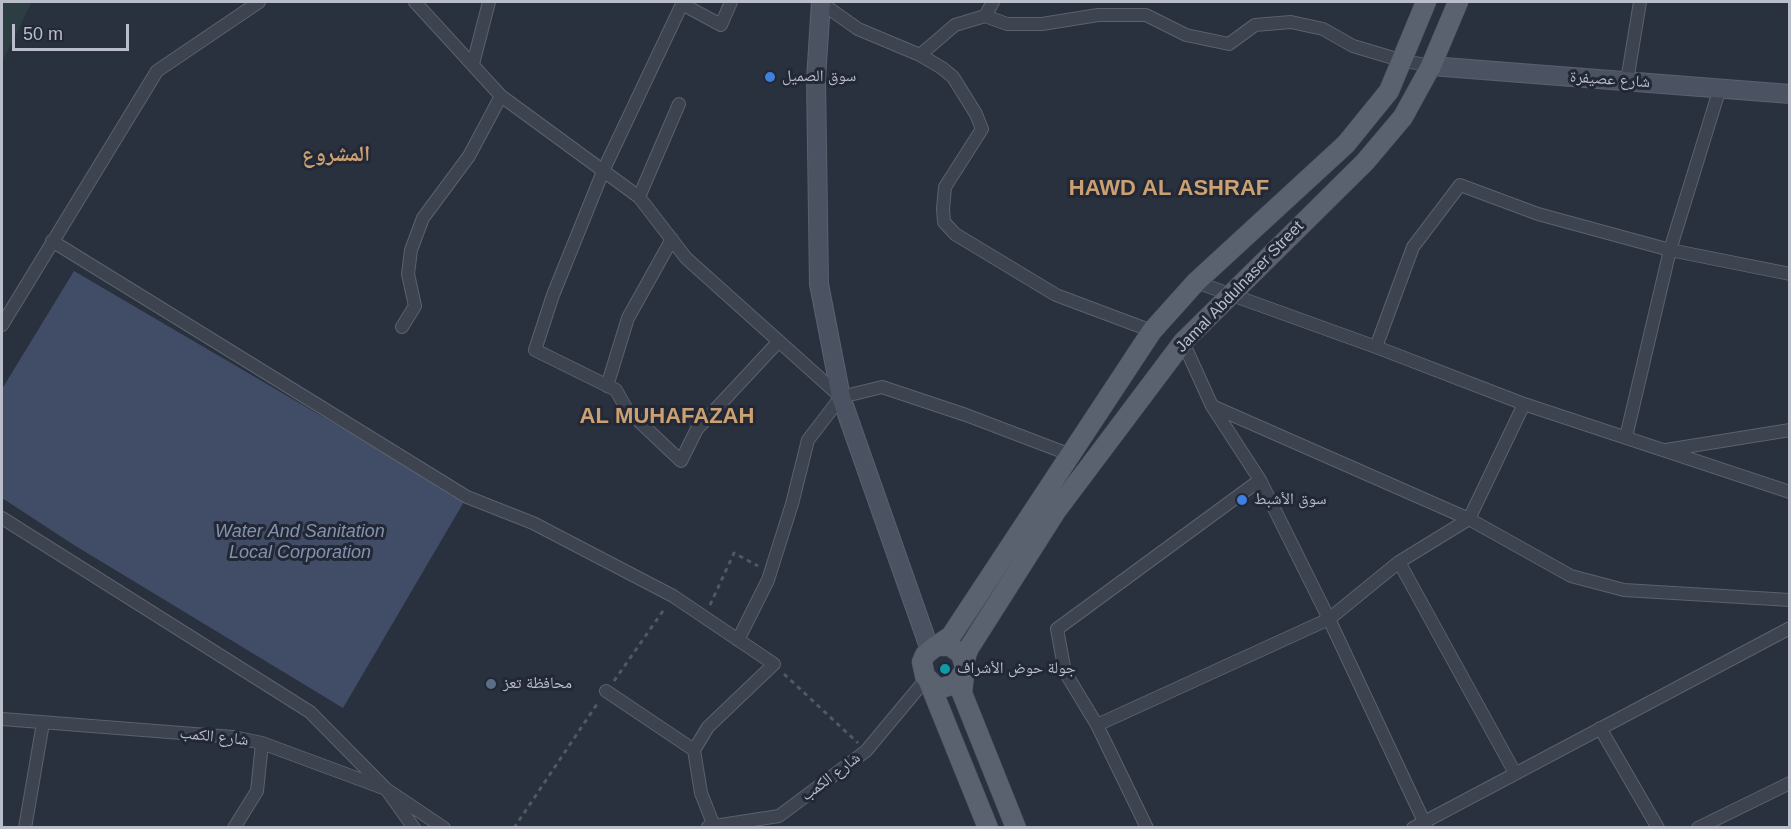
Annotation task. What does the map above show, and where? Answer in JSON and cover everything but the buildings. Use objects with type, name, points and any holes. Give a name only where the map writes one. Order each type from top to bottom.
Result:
[{"type":"main road","points":[[821,2],[816,79],[819,284],[841,397],[933,648]]},
{"type":"main road","name":"Jamal Abdulnaser Street","points":[[933,648],[951,636],[1152,330],[1196,282],[1346,144],[1389,91],[1426,2]]},
{"type":"main road","name":"Jamal Abdulnaser Street","points":[[964,670],[969,648],[1056,511],[1183,342],[1365,162],[1403,117],[1431,66],[1458,2]]},
{"type":"main road","name":"شارع عصيفرة","points":[[1431,66],[1790,94]]},
{"type":"main road","points":[[988,828],[922,670],[922,662],[933,648],[950,646],[961,654],[964,670],[962,693],[1016,828]]},
{"type":"main road","points":[[928,680],[935,686],[949,687],[955,684],[964,670]]},
{"type":"street","points":[[2,325],[157,71],[259,2]]},
{"type":"street","points":[[415,2],[501,96],[604,169],[639,197],[686,258],[841,397]]},
{"type":"street","points":[[472,64],[489,2]]},
{"type":"street","points":[[731,2],[721,25],[682,3],[604,169],[553,295],[536,350],[616,390],[627,410],[681,461],[697,429],[779,341]]},
{"type":"street","points":[[821,2],[858,29],[920,55],[942,68],[953,77],[976,114],[982,129],[945,187],[944,222],[955,234],[1056,295],[1152,330]]},
{"type":"street","points":[[985,16],[993,2]]},
{"type":"street","points":[[1627,81],[1640,2]]},
{"type":"street","points":[[920,55],[955,25],[985,16],[1007,24],[1042,24],[1098,15],[1146,15],[1186,35],[1229,44],[1254,25],[1291,22],[1323,29],[1353,46],[1400,60],[1431,66]]},
{"type":"street","points":[[1626,437],[1670,250],[1720,88]]},
{"type":"street","points":[[402,327],[415,306],[408,274],[411,250],[423,218],[469,156],[501,96]]},
{"type":"street","points":[[639,197],[679,104]]},
{"type":"street","points":[[1376,347],[1413,247],[1460,185],[1538,214],[1670,250],[1790,274]]},
{"type":"street","points":[[607,386],[628,318],[672,239]]},
{"type":"street","points":[[52,241],[468,497],[533,523],[673,596],[774,664],[708,726],[694,750],[701,793],[710,827]]},
{"type":"street","points":[[1196,282],[1376,347],[1524,404],[1790,492]]},
{"type":"street","points":[[1183,342],[1212,406],[1260,480],[1329,619],[1421,826],[1515,773],[1790,628]]},
{"type":"street","points":[[738,640],[770,573],[792,504],[808,440],[841,397],[882,387],[966,415],[1071,455]]},
{"type":"street","points":[[1097,725],[1329,619],[1399,562],[1469,519],[1524,404]]},
{"type":"street","points":[[1212,406],[1469,519],[1571,576],[1624,590],[1790,600]]},
{"type":"street","points":[[1662,451],[1790,430]]},
{"type":"street","points":[[1147,828],[1097,725],[1065,672],[1057,628],[1260,480]]},
{"type":"street","points":[[2,518],[310,712],[386,789],[414,828]]},
{"type":"street","points":[[1399,562],[1515,773]]},
{"type":"street","name":"شارع الكمب","points":[[710,827],[779,816],[866,751],[928,680]]},
{"type":"street","points":[[606,691],[694,750]]},
{"type":"street","name":"شارع الكمب","points":[[2,719],[233,737],[262,743],[386,789],[444,828]]},
{"type":"street","points":[[25,828],[44,723]]},
{"type":"street","points":[[1600,728],[1658,828]]},
{"type":"street","points":[[234,828],[257,791],[262,743]]},
{"type":"street","points":[[1698,828],[1790,783]]},
{"type":"path","points":[[705,618],[734,554],[770,573]]},
{"type":"path","points":[[514,828],[673,596]]},
{"type":"path","points":[[774,664],[866,751]]},
{"type":"shaded area","points":[[2,2],[32,2],[2,62]]},
{"type":"water","name":"Water And Sanitation Local Corporation","points":[[74,271],[465,500],[343,708],[74,545],[2,498],[2,389]]},
{"type":"place","name":"سوق الصميل","points":[[770,77]]},
{"type":"place","name":"سوق الأشبط","points":[[1242,500]]},
{"type":"place","name":"جولة حوض الأشراف","points":[[945,669]]},
{"type":"place","name":"محافظة تعز","points":[[491,684]]},
{"type":"district","name":"المشروع","points":[[336,155]]},
{"type":"district","name":"HAWD AL ASHRAF","points":[[1169,189]]},
{"type":"district","name":"AL MUHAFAZAH","points":[[667,417]]}]
